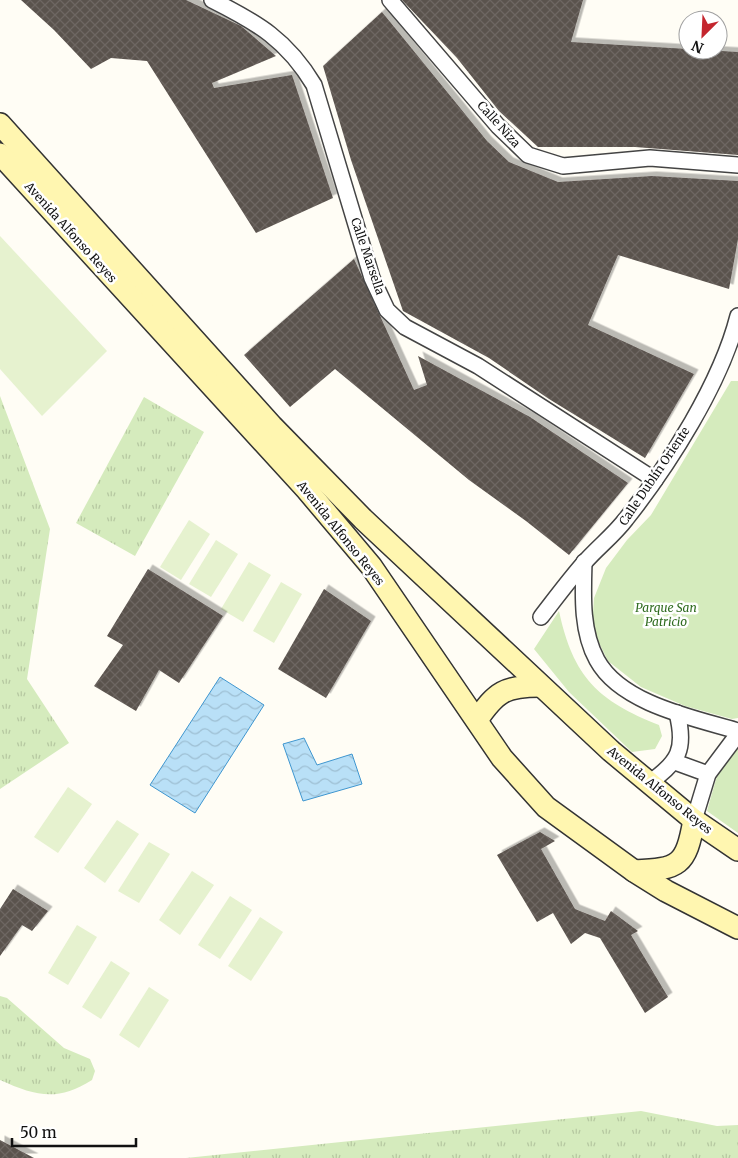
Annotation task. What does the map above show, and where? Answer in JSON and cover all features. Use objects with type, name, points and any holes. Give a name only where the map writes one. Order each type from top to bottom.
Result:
[{"type":"main road","name":"Avenida Alfonso Reyes","points":[[0,124],[272,426],[363,519],[540,686],[649,783],[694,820],[738,850]]},
{"type":"main road","name":"Avenida Alfonso Reyes","points":[[0,154],[306,490],[371,566],[502,758],[546,807],[634,871],[666,891],[738,928]]},
{"type":"main road","points":[[476,720],[490,701],[501,691],[518,686],[540,686]]},
{"type":"main road","points":[[634,871],[665,869],[676,864],[690,843],[694,820]]},
{"type":"street","name":"Calle Marsella","points":[[212,0],[246,17],[282,44],[299,60],[314,85],[372,278],[387,310],[405,327],[478,366],[654,480]]},
{"type":"street","name":"Calle Niza","points":[[390,0],[498,126],[528,155],[563,166],[650,158],[738,165]]},
{"type":"street","name":"Calle Dublín Oriente","points":[[541,617],[584,562],[626,520],[654,480],[731,359],[738,316]]},
{"type":"street","points":[[584,562],[583,600],[588,633],[598,661],[616,683],[648,702],[676,713],[738,732],[708,774],[694,820]]},
{"type":"street","points":[[649,783],[675,762],[681,745],[681,731],[676,713]]},
{"type":"street","points":[[675,762],[708,774]]},
{"type":"green space","points":[[0,236],[107,351],[42,416],[0,369]]},
{"type":"green space","name":"Parque San Patricio","points":[[731,381],[738,381],[738,718],[732,719],[685,706],[641,687],[608,661],[592,629],[594,598],[606,568],[627,540],[651,515]]},
{"type":"green space","points":[[0,396],[50,529],[27,679],[69,743],[0,789]]},
{"type":"green space","points":[[144,397],[204,432],[135,556],[76,523]]},
{"type":"green space","points":[[189,520],[210,534],[181,580],[160,567]]},
{"type":"green space","points":[[216,540],[238,554],[211,597],[189,584]]},
{"type":"green space","points":[[249,562],[271,575],[243,622],[221,609]]},
{"type":"green space","points":[[281,582],[302,594],[274,643],[253,631]]},
{"type":"green space","points":[[559,611],[572,653],[591,684],[604,696],[620,706],[659,725],[662,736],[655,749],[632,752],[569,692],[534,649]]},
{"type":"green space","points":[[738,748],[738,833],[707,811],[720,765]]},
{"type":"green space","points":[[68,787],[92,804],[58,853],[34,837]]},
{"type":"green space","points":[[117,820],[139,834],[105,883],[84,868]]},
{"type":"green space","points":[[149,842],[170,854],[139,903],[118,891]]},
{"type":"green space","points":[[192,871],[214,885],[180,935],[159,920]]},
{"type":"green space","points":[[230,896],[252,910],[220,959],[198,945]]},
{"type":"green space","points":[[260,917],[283,932],[251,981],[228,966]]},
{"type":"green space","points":[[77,925],[97,937],[68,985],[48,973]]},
{"type":"green space","points":[[111,961],[130,973],[101,1019],[82,1007]]},
{"type":"green space","points":[[149,987],[169,1000],[139,1048],[119,1035]]},
{"type":"green space","points":[[0,996],[7,998],[64,1048],[90,1059],[95,1071],[92,1080],[68,1092],[46,1094],[25,1090],[0,1080]]},
{"type":"green space","points":[[641,1111],[717,1126],[738,1125],[738,1158],[186,1158]]},
{"type":"water","points":[[220,677],[264,705],[195,813],[150,785]]},
{"type":"water","points":[[304,738],[317,765],[352,754],[362,784],[303,801],[283,744]]},
{"type":"building","points":[[21,0],[186,0],[241,26],[276,56],[212,83],[214,88],[292,75],[333,198],[256,233],[147,61],[111,58],[91,69],[54,30]]},
{"type":"building","points":[[402,0],[583,0],[571,42],[678,48],[678,60],[728,60],[728,51],[738,52],[738,155],[635,147],[538,147],[499,111],[457,58]]},
{"type":"building","points":[[382,12],[487,141],[509,162],[558,182],[652,176],[738,181],[738,239],[729,289],[618,255],[588,325],[694,374],[645,458],[549,399],[489,358],[403,311],[351,160],[323,66]]},
{"type":"building","points":[[354,259],[414,390],[427,385],[418,356],[530,417],[628,483],[569,555],[469,480],[335,369],[290,407],[244,355]]},
{"type":"building","points":[[148,569],[223,616],[179,683],[159,670],[136,711],[94,686],[123,645],[107,636]]},
{"type":"building","points":[[324,589],[371,621],[326,698],[278,669]]},
{"type":"building","points":[[540,832],[555,841],[541,849],[575,909],[605,921],[611,911],[638,931],[631,935],[668,997],[645,1013],[600,938],[585,933],[571,944],[553,913],[537,922],[497,855]]},
{"type":"building","points":[[13,889],[48,911],[32,931],[22,925],[0,956],[0,909]]},
{"type":"building","points":[[0,1140],[34,1158],[0,1158]]}]
